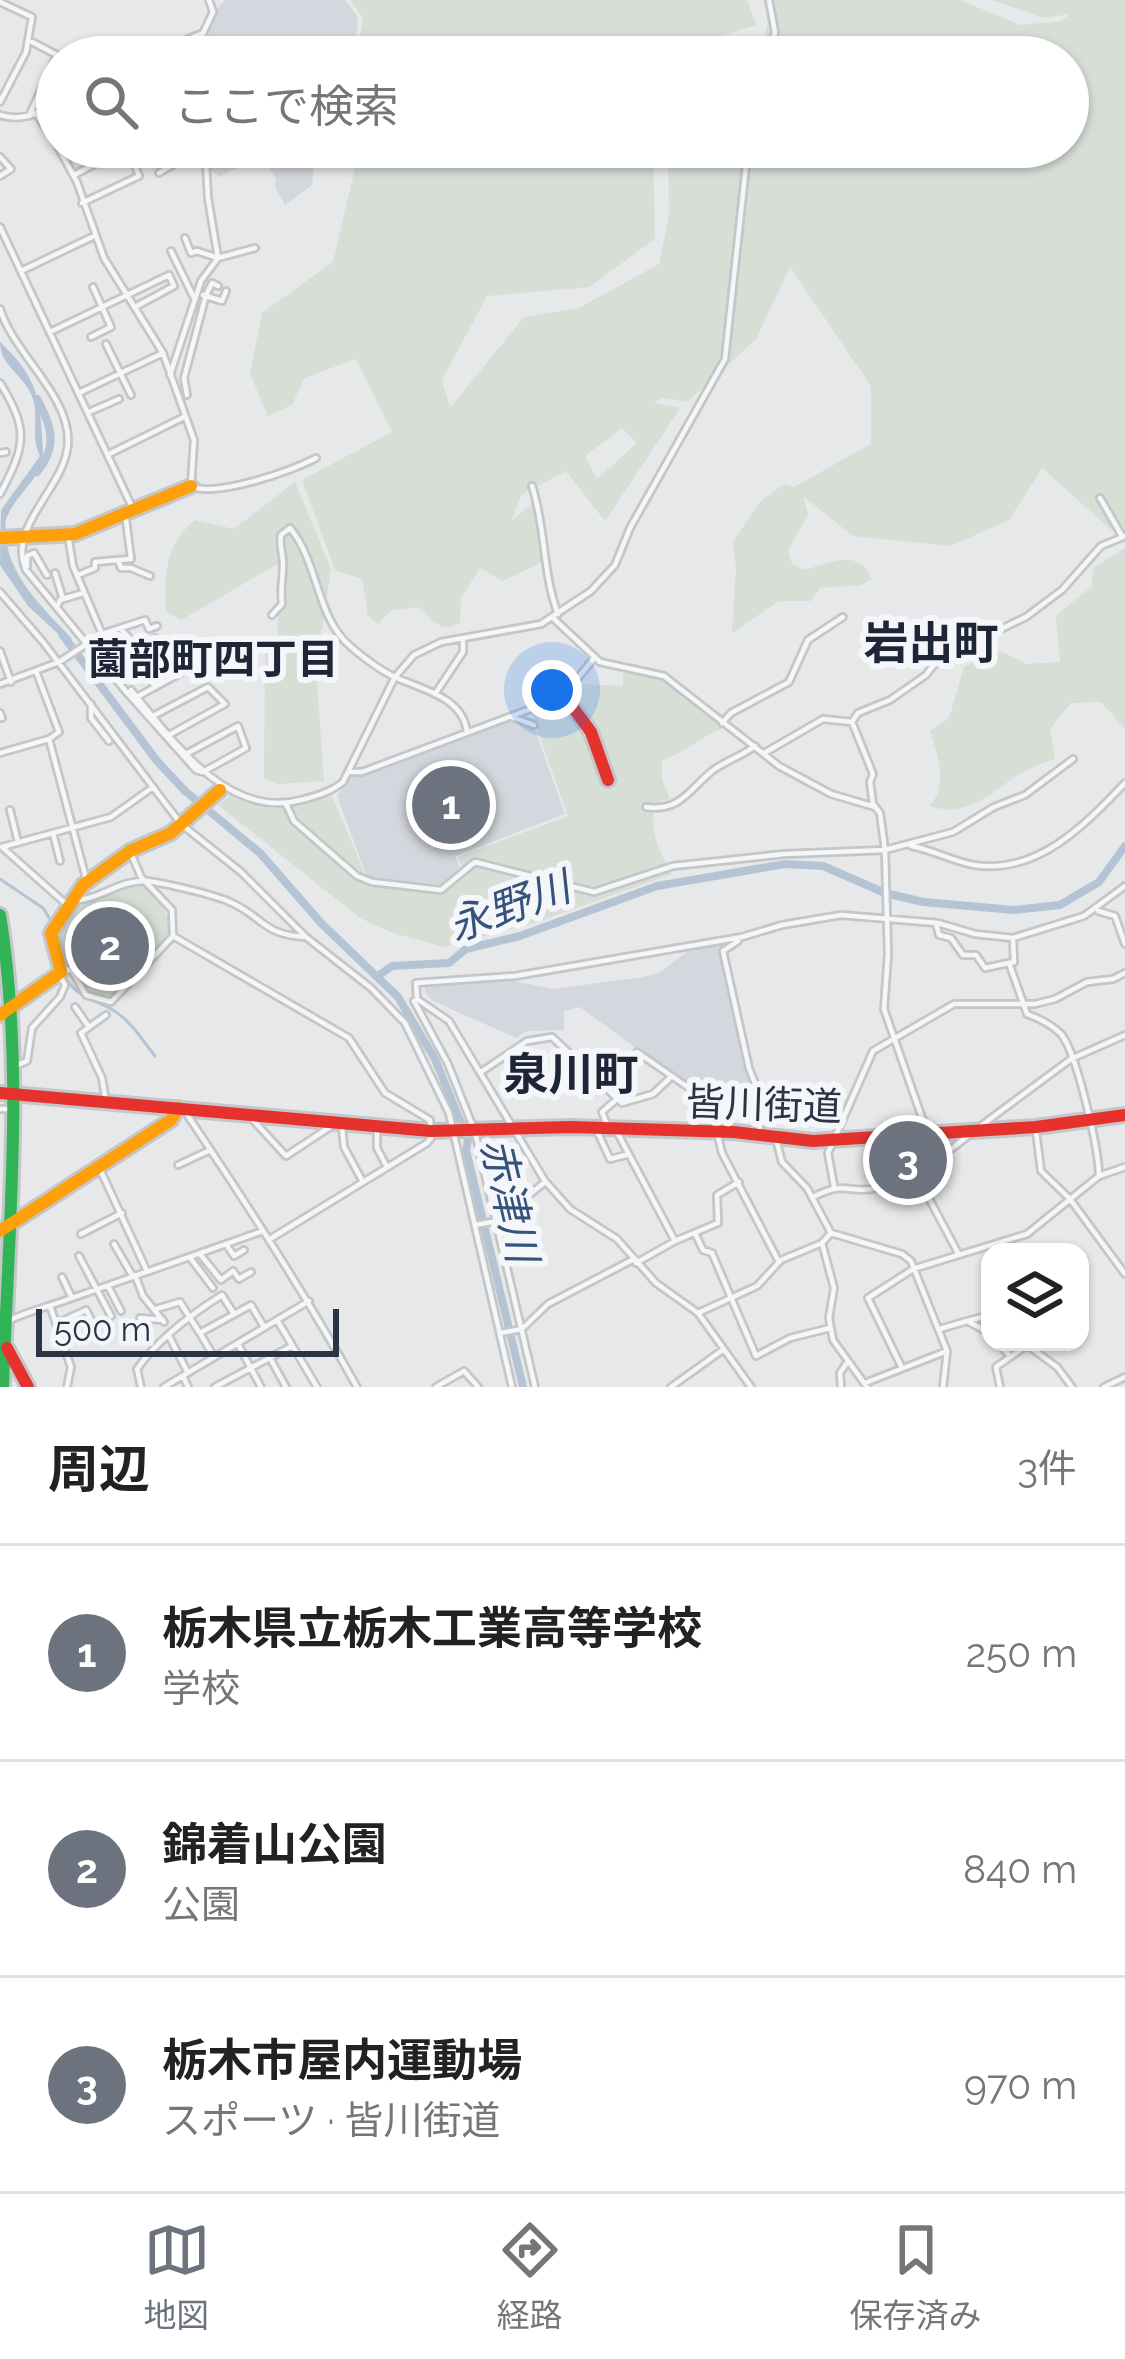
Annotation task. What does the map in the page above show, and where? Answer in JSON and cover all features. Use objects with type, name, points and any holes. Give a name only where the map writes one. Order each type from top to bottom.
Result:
[{"type":"main road","points":[[0,538],[68,536],[191,486]]},
{"type":"main road","points":[[562,694],[591,732],[608,780]]},
{"type":"main road","points":[[6,1011],[60,973],[51,933],[88,882],[130,851],[166,836],[224,789]]},
{"type":"main road","points":[[0,915],[6,1011],[4,1228]]},
{"type":"main road","points":[[0,940],[13,1066],[3,1109],[3,1387]]},
{"type":"main road","points":[[6,1093],[455,1132]]},
{"type":"main road","points":[[4,1228],[182,1109]]},
{"type":"main road","name":"皆川街道","points":[[455,1132],[607,1128],[836,1139],[1036,1126],[1125,1114]]},
{"type":"main road","points":[[0,1366],[4,1332]]},
{"type":"main road","points":[[4,1332],[28,1387]]},
{"type":"street","points":[[202,36],[213,13],[209,0]]},
{"type":"street","points":[[769,0],[775,36]]},
{"type":"street","points":[[0,2],[32,17],[29,40],[0,102]]},
{"type":"street","points":[[196,36],[203,33]]},
{"type":"street","points":[[29,40],[36,44]]},
{"type":"street","points":[[33,115],[36,108]]},
{"type":"street","points":[[0,115],[36,113]]},
{"type":"street","points":[[33,115],[36,119]]},
{"type":"street","points":[[0,157],[10,170],[0,176]]},
{"type":"street","points":[[69,168],[94,236],[163,353],[195,450],[191,486],[209,491],[292,470],[316,458]]},
{"type":"street","points":[[74,176],[89,168]]},
{"type":"street","points":[[82,203],[139,176],[136,168]]},
{"type":"street","points":[[159,173],[167,168]]},
{"type":"street","points":[[170,378],[195,295],[218,258],[207,168]]},
{"type":"street","points":[[128,694],[131,690],[186,754],[224,789],[266,805],[286,804],[340,786],[394,677],[422,650],[440,642],[526,629],[555,616],[610,573],[630,528],[725,359],[746,168]]},
{"type":"street","points":[[0,227],[109,454],[129,511],[131,559],[95,562],[95,568],[76,575]]},
{"type":"street","points":[[21,271],[94,236]]},
{"type":"street","points":[[185,238],[191,253],[197,250],[218,258],[255,248]]},
{"type":"street","points":[[171,251],[195,295]]},
{"type":"street","points":[[50,332],[169,275],[174,286],[135,307]]},
{"type":"street","points":[[187,395],[184,378],[206,296],[212,283],[218,286]]},
{"type":"street","points":[[92,337],[111,327],[93,287]]},
{"type":"street","points":[[195,295],[222,301],[226,291]]},
{"type":"street","points":[[0,309],[16,346],[60,409],[68,433],[64,464],[21,537],[27,571],[190,765],[203,772]]},
{"type":"street","points":[[106,344],[130,395]]},
{"type":"street","points":[[80,393],[163,353]]},
{"type":"street","points":[[170,378],[184,378]]},
{"type":"street","points":[[0,383],[20,415],[21,432],[1,492]]},
{"type":"street","points":[[0,404],[9,398]]},
{"type":"street","points":[[89,412],[118,399]]},
{"type":"street","points":[[109,454],[184,417]]},
{"type":"street","points":[[532,486],[555,616],[594,658],[608,666],[664,676],[779,766],[880,813],[888,919],[884,1009],[927,1132]]},
{"type":"street","points":[[852,722],[858,713],[890,700],[926,675],[951,643],[1026,617],[1062,590],[1101,547],[1124,536],[1100,498]]},
{"type":"street","points":[[272,615],[282,604],[279,544],[290,528],[316,576],[334,631],[394,677],[418,683],[435,694],[465,718],[466,734]]},
{"type":"street","points":[[68,536],[76,575],[102,634]]},
{"type":"street","points":[[27,571],[27,556],[34,553],[63,599]]},
{"type":"street","points":[[118,560],[122,568],[150,576]]},
{"type":"street","points":[[0,592],[61,661],[183,822],[253,882],[306,937],[397,1011],[434,1076],[455,1132],[512,1387]]},
{"type":"street","points":[[59,609],[58,602],[83,593]]},
{"type":"street","points":[[722,723],[731,713],[789,682],[808,640],[843,617]]},
{"type":"street","points":[[0,684],[61,661],[102,634],[145,620],[149,629],[157,626]]},
{"type":"street","points":[[122,629],[134,644]]},
{"type":"street","points":[[154,638],[175,676]]},
{"type":"street","points":[[435,694],[463,652],[463,639]]},
{"type":"street","points":[[0,651],[10,682]]},
{"type":"street","points":[[136,655],[155,686]]},
{"type":"street","points":[[350,772],[362,772],[466,734],[562,694],[594,658]]},
{"type":"street","points":[[137,697],[186,670]]},
{"type":"street","points":[[0,753],[59,732],[36,671]]},
{"type":"street","points":[[153,716],[208,687],[225,704],[169,735]]},
{"type":"street","points":[[91,704],[91,718],[109,741]]},
{"type":"street","points":[[512,717],[534,725]]},
{"type":"street","points":[[766,752],[823,719],[852,722]]},
{"type":"street","points":[[852,722],[873,774],[874,807]]},
{"type":"street","points":[[186,754],[238,726],[246,748],[203,772]]},
{"type":"street","points":[[49,739],[88,882]]},
{"type":"street","points":[[646,807],[682,801],[715,769],[755,746]]},
{"type":"street","points":[[286,804],[295,820],[357,876],[433,890],[445,888],[475,862],[594,892],[673,866],[907,846],[953,832],[1025,794],[1073,759]]},
{"type":"street","points":[[907,846],[986,866],[1026,861],[1054,847],[1125,783]]},
{"type":"street","points":[[1,846],[111,818],[154,787]]},
{"type":"street","points":[[10,809],[18,842]]},
{"type":"street","points":[[53,833],[60,861]]},
{"type":"street","points":[[1,846],[73,904],[114,886],[145,881],[214,896],[241,908],[267,930],[306,937]]},
{"type":"street","points":[[13,1066],[30,1055],[32,1028],[65,985],[60,973],[71,970],[86,994],[111,1002],[173,936],[172,910],[145,881],[130,851]]},
{"type":"street","points":[[535,1387],[474,1132],[448,1064],[413,1001],[416,983],[514,976],[742,938],[830,916],[936,922],[975,934],[1013,938],[1095,911],[1125,886]]},
{"type":"street","points":[[1095,911],[1115,916],[1125,944]]},
{"type":"street","points":[[936,922],[938,934],[951,938],[963,955],[976,955],[985,968],[1014,962],[1013,938]]},
{"type":"street","points":[[173,936],[349,1038],[385,1093],[429,1117],[429,1141],[270,1239]]},
{"type":"street","points":[[742,938],[723,951],[749,1068],[763,1104],[758,1134]]},
{"type":"street","points":[[1009,963],[1027,1014],[1060,1034],[1071,1059],[1098,1148],[1099,1176]]},
{"type":"street","points":[[834,1186],[827,1165],[836,1127],[853,1099],[868,1057],[892,1039],[954,1004],[1055,999],[1087,982],[1125,973]]},
{"type":"street","points":[[413,1001],[449,1021],[545,1181],[570,1209],[617,1239],[656,1283],[698,1313],[751,1387]]},
{"type":"street","points":[[74,1007],[88,1028]]},
{"type":"street","points":[[106,1015],[81,1033],[102,1078],[106,1102]]},
{"type":"street","points":[[813,1197],[834,1186],[874,1189],[915,1172],[945,1155],[1071,1059],[1125,1035]]},
{"type":"street","points":[[479,1073],[527,1041],[552,1037],[622,1103],[652,1094],[670,1078]]},
{"type":"street","points":[[637,1052],[689,1088],[696,1132]]},
{"type":"street","points":[[617,1099],[602,1112],[610,1160],[626,1155]]},
{"type":"street","points":[[182,1109],[260,1232],[270,1239],[358,1387]]},
{"type":"street","points":[[251,1115],[286,1156],[338,1123],[344,1147],[363,1182]]},
{"type":"street","points":[[377,1126],[377,1148],[387,1167]]},
{"type":"street","points":[[1036,1126],[1040,1172],[1070,1199],[1125,1274]]},
{"type":"street","points":[[607,1128],[675,1241]]},
{"type":"street","points":[[718,1132],[722,1153],[779,1262]]},
{"type":"street","points":[[776,1137],[782,1162],[813,1197],[831,1233],[902,1254],[913,1269],[947,1351],[943,1387]]},
{"type":"street","points":[[178,1166],[208,1150]]},
{"type":"street","points":[[100,1167],[146,1269]]},
{"type":"street","points":[[902,1368],[868,1298],[913,1269],[1027,1234],[1099,1176],[1125,1167]]},
{"type":"street","points":[[915,1172],[958,1253]]},
{"type":"street","points":[[477,1225],[496,1221],[545,1181]]},
{"type":"street","points":[[500,1333],[520,1329],[548,1304],[718,1223],[717,1195],[739,1182]]},
{"type":"street","points":[[81,1234],[122,1213]]},
{"type":"street","points":[[4,1332],[50,1306],[260,1232]]},
{"type":"street","points":[[695,1233],[703,1250],[712,1253],[756,1356],[790,1338],[830,1328]]},
{"type":"street","points":[[698,1313],[765,1280],[779,1262],[822,1243],[831,1233]]},
{"type":"street","points":[[822,1243],[834,1288],[830,1328],[846,1364],[866,1385],[947,1351]]},
{"type":"street","points":[[114,1244],[163,1321],[140,1318]]},
{"type":"street","points":[[226,1244],[234,1256],[244,1250]]},
{"type":"street","points":[[200,1254],[220,1280],[233,1271],[239,1280],[251,1272]]},
{"type":"street","points":[[79,1256],[110,1316]]},
{"type":"street","points":[[190,1259],[213,1288]]},
{"type":"street","points":[[62,1277],[72,1298]]},
{"type":"street","points":[[107,1286],[121,1311]]},
{"type":"street","points":[[141,1387],[137,1369],[152,1348],[188,1316],[222,1295],[234,1314]]},
{"type":"street","points":[[164,1387],[309,1301]]},
{"type":"street","points":[[156,1309],[180,1302],[214,1358]]},
{"type":"street","points":[[200,1334],[251,1305],[264,1327]]},
{"type":"street","points":[[50,1306],[71,1366],[67,1387]]},
{"type":"street","points":[[58,1323],[86,1310],[94,1324]]},
{"type":"street","points":[[940,1329],[981,1318]]},
{"type":"street","points":[[276,1319],[317,1387]]},
{"type":"street","points":[[967,1322],[981,1329]]},
{"type":"street","points":[[169,1336],[188,1387]]},
{"type":"street","points":[[238,1343],[261,1387]]},
{"type":"street","points":[[215,1387],[292,1346]]},
{"type":"street","points":[[670,1387],[724,1349]]},
{"type":"street","points":[[1006,1351],[1009,1355]]},
{"type":"street","points":[[1000,1387],[996,1367],[1015,1351]]},
{"type":"street","points":[[1035,1351],[1057,1367],[1072,1387]]},
{"type":"street","points":[[270,1358],[286,1387]]},
{"type":"street","points":[[842,1387],[839,1373],[846,1364]]},
{"type":"street","points":[[436,1387],[464,1371],[478,1387]]},
{"type":"street","points":[[1104,1387],[1125,1377]]},
{"type":"street","points":[[231,1378],[236,1387]]},
{"type":"shaded area","points":[[225,0],[345,0],[358,17],[356,36],[206,36]]},
{"type":"shaded area","points":[[350,0],[747,0],[756,25],[720,36],[360,36],[363,18]]},
{"type":"shaded area","points":[[774,0],[960,0],[1021,25],[1061,21],[1070,14],[1044,18],[992,0],[1125,0],[1125,542],[1042,468],[1009,520],[950,546],[853,536],[803,496],[808,515],[788,550],[792,564],[804,570],[851,560],[872,579],[860,585],[820,588],[811,601],[779,601],[732,633],[733,541],[761,501],[784,484],[794,487],[871,444],[871,386],[790,267],[756,339],[688,401],[661,398],[654,403],[680,408],[605,521],[566,471],[522,494],[511,521],[532,504],[542,562],[503,581],[480,568],[461,598],[460,622],[454,626],[438,624],[418,607],[392,610],[378,624],[368,616],[362,579],[335,570],[302,480],[392,432],[356,359],[304,378],[292,405],[268,416],[250,374],[262,313],[333,262],[355,168],[653,168],[655,239],[589,287],[487,296],[442,380],[450,408],[524,317],[579,308],[659,264],[669,216],[668,168],[1089,168],[1089,36],[764,36]],"holes":[[[622,428],[637,443],[597,479],[585,456]]]},
{"type":"shaded area","points":[[209,168],[236,168],[220,177]]},
{"type":"shaded area","points":[[269,168],[314,168],[312,185],[285,205]]},
{"type":"shaded area","points":[[295,482],[331,569],[316,667],[324,781],[278,784],[264,778],[265,653],[277,651],[279,563],[181,620],[166,611],[166,584],[172,550],[195,520],[234,529]]},
{"type":"shaded area","points":[[1125,548],[1125,729],[1101,702],[1071,703],[1050,729],[1055,759],[1027,770],[970,805],[958,809],[930,806],[940,779],[930,731],[949,718],[964,667],[998,650],[1027,664],[1060,662],[1056,616],[1092,586],[1093,568]]},
{"type":"shaded area","points":[[624,673],[666,683],[723,728],[662,760],[662,779],[670,799],[654,803],[653,823],[672,874],[531,924],[444,947],[393,933],[360,918],[218,805],[234,793],[271,808],[332,796],[367,879],[445,886],[463,871],[458,857],[568,816],[531,712],[579,684],[622,686]]},
{"type":"shaded area","points":[[513,720],[534,727],[565,814],[455,856],[461,871],[444,885],[367,877],[337,796],[352,777]]},
{"type":"shaded area","points":[[137,878],[156,898],[169,929],[156,954],[110,999],[74,974],[57,934],[92,893]]},
{"type":"shaded area","points":[[736,939],[722,951],[757,1096],[694,1098],[692,1082],[685,1084],[580,1007],[564,1011],[564,1030],[527,1031],[516,1038],[431,1000],[425,992],[425,986],[513,981],[553,989],[644,977],[660,972],[695,946]]},
{"type":"water","points":[[0,342],[24,369],[36,395],[44,462],[6,519],[6,538],[17,571],[72,639],[68,643],[28,606],[0,565],[1,510],[40,456],[33,399],[4,358]]},
{"type":"waterway","name":"永野川","points":[[37,399],[50,436],[48,454],[37,472]]},
{"type":"waterway","name":"永野川","points":[[62,634],[157,761],[185,791],[260,853],[321,923],[398,997],[435,1059],[468,1140],[466,1150],[523,1387]]},
{"type":"waterway","name":"永野川","points":[[378,976],[392,966],[449,963],[466,949],[520,936],[657,886],[785,864],[823,866],[885,893],[923,902],[1014,910],[1060,905],[1099,882],[1125,846]]},
{"type":"waterway","points":[[0,879],[43,908],[52,922],[48,946]]},
{"type":"waterway","points":[[64,976],[80,994],[126,1020],[155,1056]]},
{"type":"traffic: fast","points":[[0,915],[8,973],[13,1091],[3,1387]]},
{"type":"traffic: slow","points":[[0,538],[75,534],[191,486]]},
{"type":"traffic: slow","points":[[0,1015],[61,972],[51,933],[83,885],[130,851],[171,833],[220,790]]},
{"type":"traffic: slow","points":[[0,1231],[171,1120],[178,1108]]},
{"type":"traffic: jam","points":[[563,694],[591,732],[608,780]]},
{"type":"traffic: jam","points":[[0,1093],[431,1131],[571,1127],[734,1132],[813,1141],[1036,1127],[1125,1115]]},
{"type":"traffic: jam","points":[[7,1348],[28,1387]]},
{"type":"place","name":"栃木県立栃木工業高等学校","points":[[451,805]]},
{"type":"place","name":"錦着山公園","points":[[110,946]]},
{"type":"place","name":"栃木市屋内運動場","points":[[908,1160]]},
{"type":"district","name":"岩出町","points":[[931,643]]},
{"type":"district","name":"薗部町四丁目","points":[[213,659]]},
{"type":"district","name":"泉川町","points":[[571,1074]]},
{"type":"water label","name":"赤津川","points":[[510,1200]]}]
